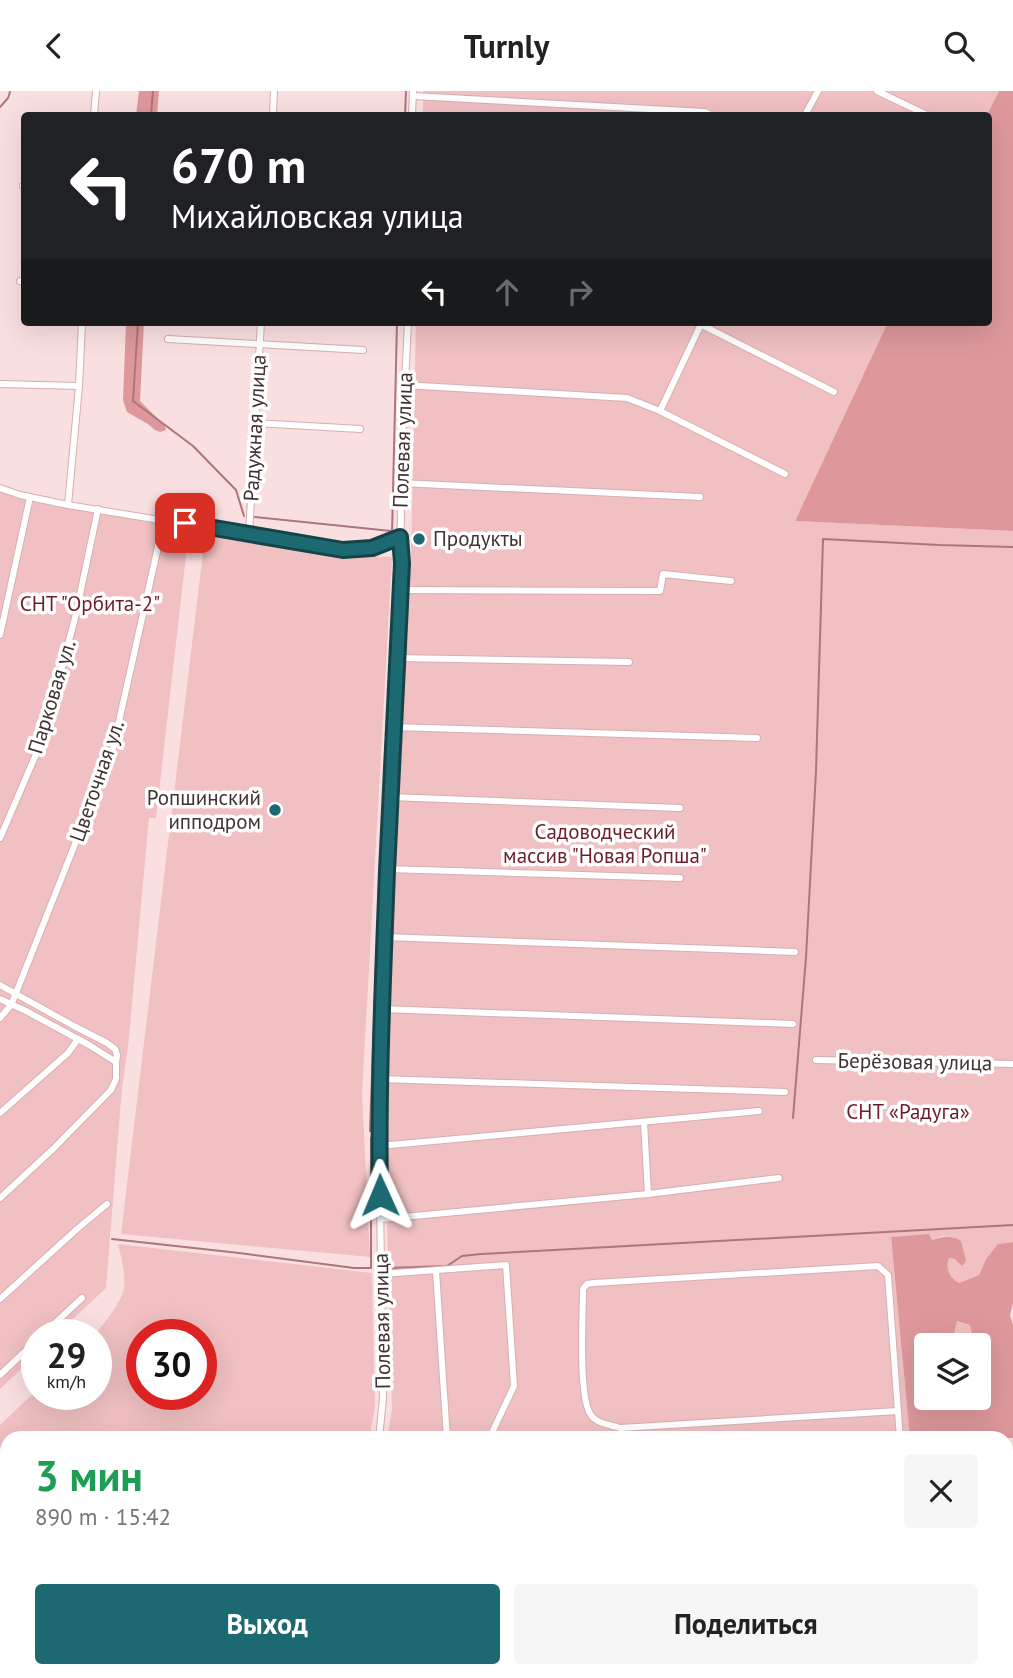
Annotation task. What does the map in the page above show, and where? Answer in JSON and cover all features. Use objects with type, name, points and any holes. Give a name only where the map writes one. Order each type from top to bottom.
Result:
[{"type":"street","points":[[86,91],[96,91],[94,112]]},
{"type":"street","points":[[273,112],[274,91]]},
{"type":"street","points":[[808,112],[818,91]]},
{"type":"street","points":[[877,91],[921,112]]},
{"type":"street","points":[[412,112],[413,93],[690,112]]},
{"type":"street","points":[[68,505],[82,326]]},
{"type":"street","name":"Радужная улица","points":[[249,534],[261,326]]},
{"type":"street","name":"Полевая улица","points":[[380,1431],[383,1398],[380,1079],[402,563],[400,483],[408,326]]},
{"type":"street","points":[[660,411],[699,326]]},
{"type":"street","points":[[706,326],[834,392]]},
{"type":"street","points":[[168,339],[363,350]]},
{"type":"street","points":[[0,384],[79,386]]},
{"type":"street","points":[[404,385],[627,398],[660,411],[785,474]]},
{"type":"street","points":[[255,423],[360,429]]},
{"type":"street","points":[[400,483],[700,497]]},
{"type":"street","points":[[0,488],[68,505],[343,550],[372,548],[400,537]]},
{"type":"street","points":[[0,635],[30,497]]},
{"type":"street","name":"Парковая ул.","points":[[0,838],[48,720],[75,618],[97,509]]},
{"type":"street","name":"Цветочная ул.","points":[[0,1018],[11,1005],[113,748],[164,520]]},
{"type":"street","points":[[400,590],[660,591],[663,574],[731,581]]},
{"type":"street","points":[[397,658],[629,662]]},
{"type":"street","points":[[393,727],[757,738]]},
{"type":"street","points":[[390,797],[680,808]]},
{"type":"street","points":[[387,869],[680,878]]},
{"type":"street","points":[[384,937],[795,952]]},
{"type":"street","points":[[0,985],[107,1043],[117,1055],[116,1079],[111,1090],[54,1149],[0,1198]]},
{"type":"street","points":[[0,999],[116,1062]]},
{"type":"street","points":[[382,1009],[793,1024]]},
{"type":"street","points":[[0,1113],[68,1053],[78,1039]]},
{"type":"street","name":"Берёзовая улица","points":[[816,1060],[1013,1064]]},
{"type":"street","points":[[380,1079],[785,1093]]},
{"type":"street","points":[[379,1146],[759,1111]]},
{"type":"street","points":[[644,1122],[648,1193]]},
{"type":"street","points":[[381,1219],[779,1178]]},
{"type":"street","points":[[0,1299],[107,1204]]},
{"type":"street","points":[[382,1274],[506,1265],[514,1386],[493,1431]]},
{"type":"street","points":[[898,1411],[620,1428],[603,1423],[590,1415],[583,1389],[583,1289],[587,1284],[594,1283],[878,1266],[888,1275],[898,1411],[899,1431]]},
{"type":"street","points":[[436,1271],[446,1431]]},
{"type":"street","points":[[59,1319],[82,1298]]},
{"type":"street","points":[[0,1375],[21,1355]]},
{"type":"green space","points":[[423,91],[999,91],[988,112],[423,112]]},
{"type":"green space","name":"Садоводческий массив \"Новая Ропша\"","points":[[416,326],[886,326],[795,521],[1013,531],[1013,1242],[998,1244],[986,1259],[979,1275],[959,1283],[950,1275],[948,1269],[949,1258],[955,1259],[954,1237],[942,1236],[932,1240],[891,1237],[909,1431],[388,1431],[392,1409],[383,1075],[411,557]]},
{"type":"green space","name":"СНТ \"Орбита-2\"","points":[[0,491],[21,498],[189,529],[156,818],[149,818],[122,1087],[106,1288],[73,1319],[21,1319],[21,1369],[0,1389]]},
{"type":"green space","name":"Ропшинский ипподром","points":[[205,536],[327,555],[392,557],[362,1093],[370,1257],[121,1234]]},
{"type":"green space","points":[[118,1244],[372,1273],[375,1408],[370,1431],[0,1431],[0,1425],[21,1405],[21,1410],[112,1410],[112,1319],[107,1319],[124,1288],[124,1272]]},
{"type":"green space","points":[[957,1321],[971,1325],[972,1333],[954,1333]]},
{"type":"shaded area","points":[[139,91],[159,91],[157,112],[136,112]]},
{"type":"shaded area","points":[[999,91],[1013,91],[1013,531],[795,521],[886,326],[992,326],[992,112],[988,112]]},
{"type":"shaded area","points":[[126,326],[144,326],[140,401],[166,430],[155,430],[127,412],[123,400]]},
{"type":"shaded area","points":[[929,1234],[932,1240],[947,1237],[961,1241],[966,1261],[962,1266],[955,1259],[949,1258],[947,1265],[950,1275],[959,1283],[979,1275],[986,1259],[998,1244],[1013,1242],[1013,1303],[1010,1315],[1013,1325],[1013,1431],[909,1431],[891,1237]]},
{"type":"waterway","points":[[151,112],[153,91]]},
{"type":"waterway","points":[[405,112],[406,91]]},
{"type":"waterway","points":[[0,107],[10,92]]},
{"type":"waterway","points":[[138,326],[133,401],[193,446],[236,490],[244,516]]},
{"type":"waterway","points":[[392,534],[397,326]]},
{"type":"waterway","points":[[255,517],[391,531]]},
{"type":"waterway","points":[[793,1118],[806,957],[816,771],[823,539],[1013,547]]},
{"type":"waterway","points":[[370,1131],[395,558],[393,546]]},
{"type":"waterway","points":[[112,1239],[371,1268],[371,1138]]},
{"type":"waterway","points":[[387,1268],[447,1266],[462,1256],[481,1254],[1013,1225]]},
{"type":"place","name":"Продукты","points":[[419,539]]},
{"type":"place","name":"Ропшинский ипподром","points":[[275,810]]},
{"type":"route","points":[[185,523],[343,550],[372,548],[400,537],[402,563],[381,1033],[380,1195]]},
{"type":"park label","name":"СНТ «Радуга»","points":[[908,1112]]}]
